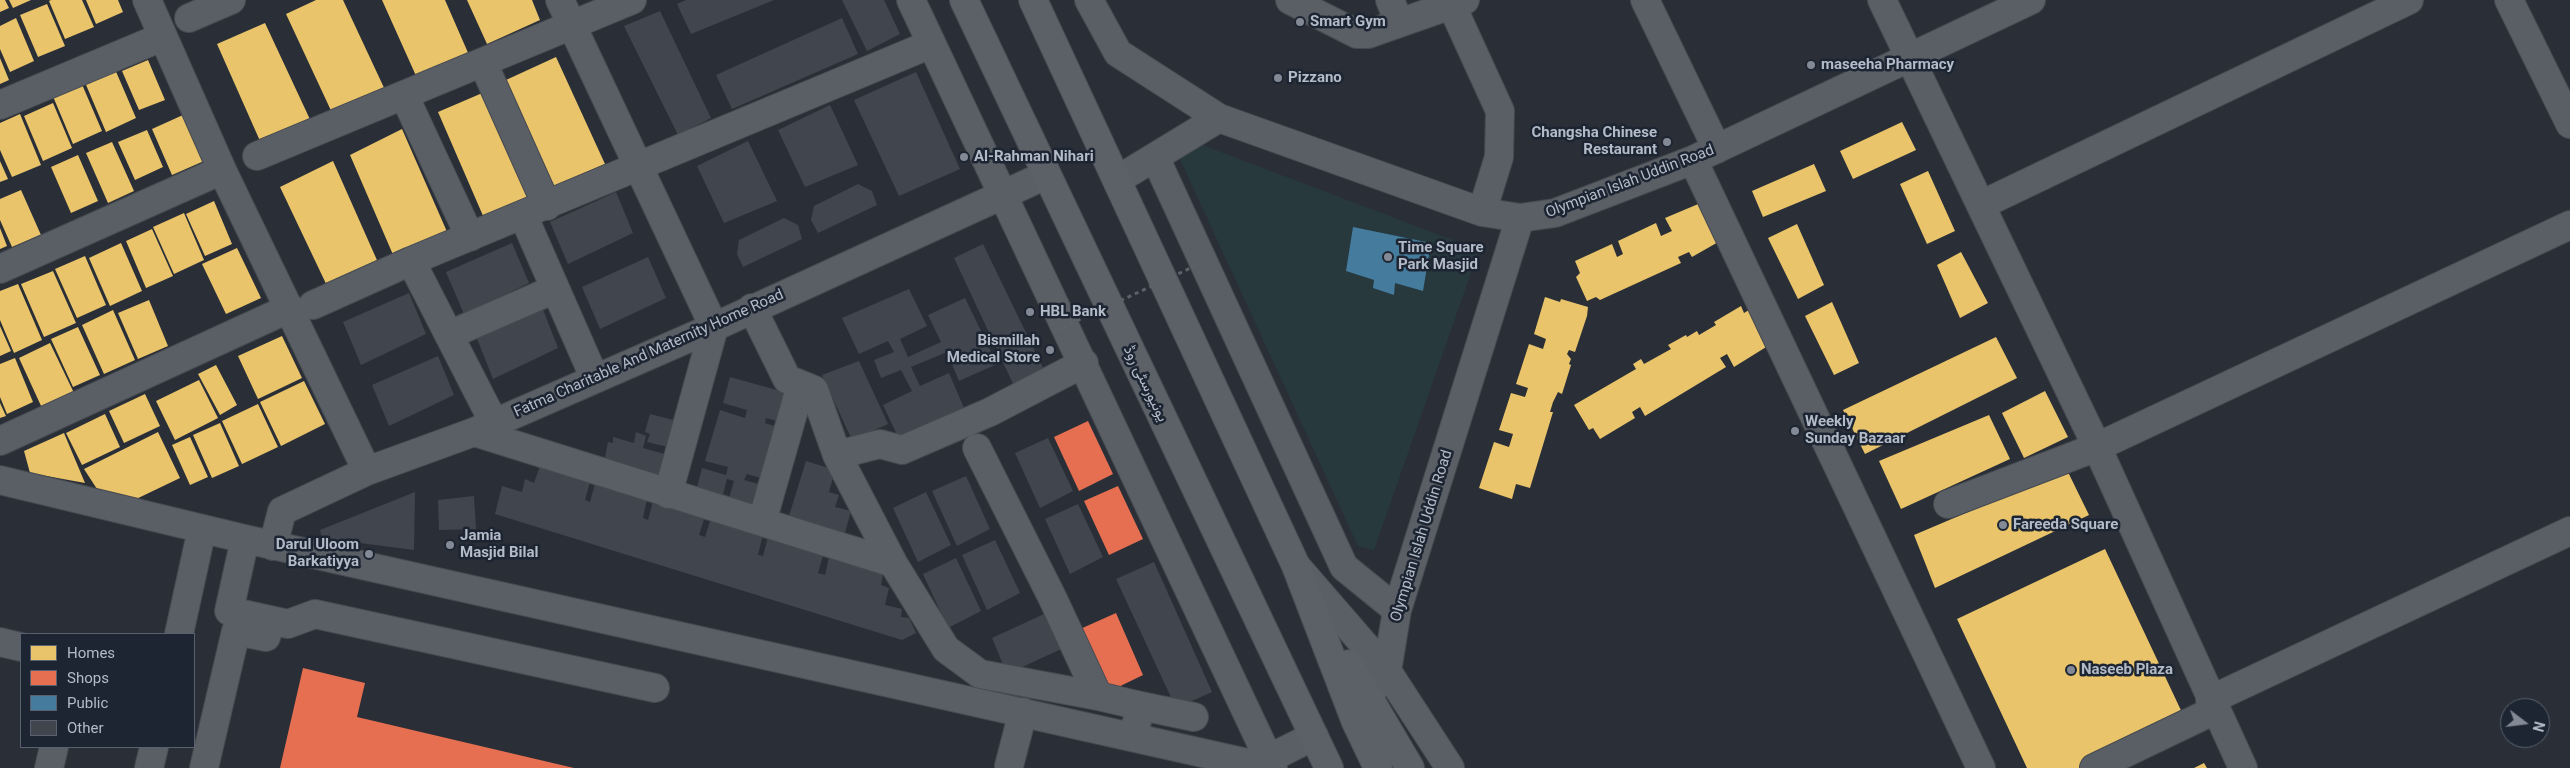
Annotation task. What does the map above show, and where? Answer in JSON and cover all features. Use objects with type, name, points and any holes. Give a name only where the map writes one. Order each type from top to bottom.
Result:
[{"type":"main road","name":"یونیورسٹی روڈ","points":[[964,0],[1329,768]]},
{"type":"main road","points":[[1033,0],[1296,566],[1367,698],[1410,768]]},
{"type":"main road","points":[[1296,566],[1356,722],[1378,768]]},
{"type":"street","points":[[147,0],[222,170],[302,306],[366,471]]},
{"type":"street","points":[[189,18],[231,0]]},
{"type":"street","points":[[560,0],[714,327],[668,494]]},
{"type":"street","points":[[257,156],[632,0]]},
{"type":"street","points":[[911,0],[1001,195],[1084,363],[1271,764]]},
{"type":"street","points":[[1089,0],[1118,53],[1218,118],[1482,212],[1520,218]]},
{"type":"street","points":[[1290,0],[1357,34],[1368,34],[1395,11],[1459,3],[1500,111],[1499,157],[1482,212]]},
{"type":"street","points":[[1645,0],[1705,155],[1981,768]]},
{"type":"street","points":[[1882,0],[2097,447],[2212,705],[2243,768]]},
{"type":"street","name":"Olympian Islah Uddin Road","points":[[1356,722],[1367,698],[1387,671],[1397,610],[1520,218],[1556,213],[1705,155],[2031,0]]},
{"type":"street","points":[[1981,204],[2409,0]]},
{"type":"street","points":[[2508,0],[2570,124]]},
{"type":"street","points":[[0,105],[162,37]]},
{"type":"street","points":[[0,441],[302,306],[638,168],[931,44]]},
{"type":"street","points":[[483,63],[535,210],[555,288],[595,379]]},
{"type":"street","points":[[404,95],[470,237]]},
{"type":"street","points":[[1117,180],[1218,118]]},
{"type":"street","points":[[1154,157],[1344,567],[1397,610]]},
{"type":"street","points":[[0,269],[222,170]]},
{"type":"street","name":"Fatma Charitable And Maternity Home Road","points":[[273,546],[282,510],[366,471],[484,427],[714,327],[1046,175]]},
{"type":"street","points":[[1948,504],[2097,447],[2570,225]]},
{"type":"street","points":[[411,261],[449,335],[484,427],[668,494],[893,563]]},
{"type":"street","points":[[449,335],[555,288]]},
{"type":"street","points":[[752,308],[787,379],[814,390],[837,455],[893,563],[946,648],[980,674],[1098,696],[1194,717]]},
{"type":"street","points":[[837,455],[880,444],[902,450],[990,412],[1084,363]]},
{"type":"street","points":[[762,522],[801,385]]},
{"type":"street","points":[[977,448],[1098,696]]},
{"type":"street","points":[[0,480],[245,540],[1023,712],[1256,766],[1271,764],[1314,736]]},
{"type":"street","points":[[179,633],[202,529]]},
{"type":"street","points":[[2094,768],[2212,705],[2570,531]]},
{"type":"street","points":[[245,540],[229,611],[288,624],[315,614],[656,688]]},
{"type":"street","points":[[1296,566],[1387,671],[1450,768]]},
{"type":"street","points":[[204,768],[236,630],[266,637],[271,620]]},
{"type":"street","points":[[0,642],[20,647]]},
{"type":"street","points":[[1133,737],[1141,706]]},
{"type":"street","points":[[1009,766],[1023,712]]},
{"type":"street","points":[[49,768],[54,748]]},
{"type":"street","points":[[149,768],[154,748]]},
{"type":"path","points":[[1055,331],[1195,266]]},
{"type":"shaded area","points":[[1189,140],[1479,250],[1374,550],[1358,546],[1174,146]]},
{"type":"building: Homes","points":[[0,0],[5,0],[9,8],[0,12]]},
{"type":"building: Homes","points":[[9,0],[31,0],[13,8]]},
{"type":"building: Homes","points":[[82,0],[94,27],[65,39],[49,1]]},
{"type":"building: Homes","points":[[86,0],[118,0],[123,12],[96,24]]},
{"type":"building: Homes","points":[[316,0],[343,0],[386,92],[334,117],[286,14]]},
{"type":"building: Homes","points":[[382,0],[445,0],[469,55],[417,78]]},
{"type":"building: Homes","points":[[467,0],[532,0],[540,20],[487,44]]},
{"type":"building: Homes","points":[[47,4],[65,46],[38,57],[20,15]]},
{"type":"building: Homes","points":[[16,18],[34,61],[10,72],[0,49],[0,26]]},
{"type":"building: Homes","points":[[265,23],[314,128],[264,150],[217,44]]},
{"type":"building: Homes","points":[[556,57],[605,164],[554,186],[506,80]]},
{"type":"building: Homes","points":[[0,58],[9,80],[0,84]]},
{"type":"building: Homes","points":[[111,60],[136,118],[106,132],[81,73]]},
{"type":"building: Homes","points":[[148,60],[165,100],[139,110],[122,71]]},
{"type":"building: Homes","points":[[81,82],[102,131],[73,144],[52,94]]},
{"type":"building: Homes","points":[[487,91],[532,196],[484,218],[438,112]]},
{"type":"building: Homes","points":[[53,103],[72,148],[43,161],[24,116]]},
{"type":"building: Homes","points":[[20,114],[41,165],[12,177],[0,150],[0,123]]},
{"type":"building: Homes","points":[[183,115],[204,161],[172,175],[152,129]]},
{"type":"building: Homes","points":[[1902,122],[1916,150],[1853,179],[1840,151]]},
{"type":"building: Homes","points":[[402,129],[448,234],[394,257],[350,155]]},
{"type":"building: Homes","points":[[147,130],[163,167],[135,180],[118,142]]},
{"type":"building: Homes","points":[[112,142],[134,191],[108,203],[86,153]]},
{"type":"building: Homes","points":[[78,155],[98,201],[71,213],[51,167]]},
{"type":"building: Homes","points":[[0,161],[8,179],[0,182]]},
{"type":"building: Homes","points":[[333,161],[380,267],[329,290],[280,187]]},
{"type":"building: Homes","points":[[1814,164],[1826,191],[1763,217],[1752,191]]},
{"type":"building: Homes","points":[[1928,171],[1955,231],[1927,244],[1900,184]]},
{"type":"building: Homes","points":[[21,190],[41,235],[12,247],[0,220],[0,199]]},
{"type":"building: Homes","points":[[214,201],[232,244],[205,256],[186,214]]},
{"type":"building: Homes","points":[[1703,202],[1720,241],[1692,257],[1689,252],[1678,257],[1681,263],[1600,300],[1596,297],[1587,301],[1576,277],[1580,273],[1575,261],[1612,244],[1617,257],[1623,254],[1618,241],[1656,223],[1661,236],[1672,231],[1665,218]]},
{"type":"building: Homes","points":[[184,213],[204,260],[174,274],[153,227]]},
{"type":"building: Homes","points":[[1797,224],[1824,285],[1798,299],[1768,238]]},
{"type":"building: Homes","points":[[0,228],[7,246],[0,249]]},
{"type":"building: Homes","points":[[152,229],[173,276],[146,288],[126,241]]},
{"type":"building: Homes","points":[[121,243],[142,291],[110,306],[89,258]]},
{"type":"building: Homes","points":[[237,248],[261,298],[226,314],[202,264]]},
{"type":"building: Homes","points":[[1961,252],[1988,303],[1960,318],[1937,265]]},
{"type":"building: Homes","points":[[85,256],[106,305],[77,318],[55,269]]},
{"type":"building: Homes","points":[[53,271],[76,323],[44,337],[21,284]]},
{"type":"building: Homes","points":[[18,284],[42,340],[14,353],[0,320],[0,291]]},
{"type":"building: Homes","points":[[1545,297],[1560,302],[1561,299],[1588,307],[1587,316],[1575,352],[1569,350],[1567,354],[1571,359],[1569,364],[1571,365],[1562,394],[1558,392],[1553,402],[1550,412],[1553,412],[1530,488],[1516,484],[1512,499],[1479,488],[1494,442],[1509,447],[1513,434],[1499,430],[1511,393],[1525,397],[1528,388],[1516,384],[1529,344],[1543,349],[1546,339],[1534,334]]},
{"type":"building: Homes","points":[[149,300],[168,346],[138,359],[118,313]]},
{"type":"building: Homes","points":[[1832,302],[1859,363],[1834,375],[1805,316]]},
{"type":"building: Homes","points":[[1741,306],[1744,313],[1754,307],[1771,344],[1734,367],[1727,354],[1720,358],[1726,367],[1645,416],[1640,407],[1632,412],[1635,418],[1600,439],[1593,428],[1589,430],[1574,405],[1636,369],[1633,364],[1641,359],[1644,364],[1671,349],[1668,345],[1686,335],[1687,337],[1697,331],[1699,335],[1716,325],[1714,322]]},
{"type":"building: Homes","points":[[113,310],[135,360],[104,374],[82,325]]},
{"type":"building: Homes","points":[[0,326],[11,351],[0,356]]},
{"type":"building: Homes","points":[[78,327],[100,375],[73,387],[51,339]]},
{"type":"building: Homes","points":[[282,336],[302,378],[258,399],[238,356]]},
{"type":"building: Homes","points":[[1996,337],[2017,378],[1865,454],[1843,410]]},
{"type":"building: Homes","points":[[50,343],[74,393],[42,408],[19,358]]},
{"type":"building: Homes","points":[[15,358],[33,402],[7,414],[0,397],[0,364]]},
{"type":"building: Homes","points":[[216,365],[237,405],[220,415],[198,374]]},
{"type":"building: Homes","points":[[199,380],[218,418],[175,440],[156,401]]},
{"type":"building: Homes","points":[[304,381],[325,424],[281,446],[260,402]]},
{"type":"building: Homes","points":[[2045,391],[2068,437],[2024,458],[2002,413]]},
{"type":"building: Homes","points":[[145,394],[160,426],[124,443],[109,411]]},
{"type":"building: Homes","points":[[0,403],[6,416],[0,418]]},
{"type":"building: Homes","points":[[258,404],[278,447],[242,464],[222,421]]},
{"type":"building: Homes","points":[[105,414],[120,447],[82,465],[66,433]]},
{"type":"building: Homes","points":[[1989,415],[2010,459],[1901,509],[1879,461]]},
{"type":"building: Homes","points":[[220,423],[239,466],[212,478],[193,435]]},
{"type":"building: Homes","points":[[158,432],[180,478],[132,501],[97,489],[84,469]]},
{"type":"building: Homes","points":[[64,433],[85,483],[30,473],[24,451]]},
{"type":"building: Homes","points":[[190,437],[208,477],[190,485],[172,445]]},
{"type":"building: Homes","name":"Fareeda Square","points":[[2067,470],[2089,515],[1935,588],[1914,535]]},
{"type":"building: Homes","name":"Naseeb Plaza","points":[[2105,549],[2186,721],[2088,768],[2027,768],[1957,619]]},
{"type":"building: Homes","points":[[2204,763],[2207,768],[2194,768]]},
{"type":"building: Shops","points":[[1088,421],[1113,474],[1079,491],[1054,437]]},
{"type":"building: Shops","points":[[1118,486],[1143,539],[1109,555],[1084,501]]},
{"type":"building: Shops","points":[[1116,613],[1143,675],[1106,693],[1078,630]]},
{"type":"building: Shops","points":[[303,668],[365,683],[357,717],[574,768],[280,768]]},
{"type":"building: Public","name":"Time Square Park Masjid","points":[[1353,227],[1431,243],[1423,291],[1395,283],[1394,295],[1373,288],[1374,280],[1346,271]]},
{"type":"building: Other","points":[[686,0],[774,0],[691,34],[677,4]]},
{"type":"building: Other","points":[[842,0],[884,0],[900,34],[867,51]]},
{"type":"building: Other","points":[[660,11],[711,118],[678,135],[624,26]]},
{"type":"building: Other","points":[[842,18],[858,54],[732,109],[716,75]]},
{"type":"building: Other","points":[[916,72],[960,169],[899,196],[854,100]]},
{"type":"building: Other","points":[[830,105],[858,165],[805,187],[778,130]]},
{"type":"building: Other","points":[[748,141],[777,201],[724,223],[697,166]]},
{"type":"building: Other","points":[[858,184],[872,191],[877,205],[818,233],[811,220],[814,206]]},
{"type":"building: Other","points":[[616,192],[633,233],[568,264],[550,222]]},
{"type":"building: Other","points":[[784,218],[798,225],[802,239],[743,267],[737,254],[739,240]]},
{"type":"building: Other","points":[[512,243],[529,283],[464,314],[446,272]]},
{"type":"building: Other","points":[[983,244],[1046,374],[1015,388],[954,258]]},
{"type":"building: Other","points":[[648,257],[666,298],[600,329],[582,287]]},
{"type":"building: Other","points":[[909,289],[927,326],[900,339],[908,357],[941,342],[928,315],[965,298],[997,364],[959,381],[947,352],[911,367],[920,386],[949,373],[964,408],[899,439],[883,405],[912,391],[901,370],[881,378],[874,360],[894,352],[888,341],[859,354],[842,318]]},
{"type":"building: Other","points":[[409,293],[426,334],[361,365],[343,322]]},
{"type":"building: Other","points":[[542,307],[558,348],[493,379],[476,336]]},
{"type":"building: Other","points":[[438,356],[454,395],[389,426],[372,385]]},
{"type":"building: Other","points":[[859,361],[888,424],[852,440],[822,375]]},
{"type":"building: Other","points":[[730,377],[791,394],[784,423],[766,418],[765,423],[780,428],[764,479],[747,474],[744,480],[762,485],[753,512],[727,505],[734,481],[727,479],[721,502],[695,495],[702,468],[726,475],[728,467],[705,461],[720,410],[745,418],[747,410],[723,403]]},
{"type":"building: Other","points":[[650,414],[677,421],[672,448],[647,442],[650,434],[645,432]]},
{"type":"building: Other","points":[[636,432],[646,436],[643,448],[668,455],[661,480],[604,463],[608,442],[613,443],[613,437],[634,443]]},
{"type":"building: Other","points":[[1048,438],[1073,491],[1040,508],[1015,453]]},
{"type":"building: Other","points":[[806,461],[835,470],[829,492],[839,495],[835,507],[851,511],[844,536],[788,519]]},
{"type":"building: Other","points":[[541,463],[591,478],[585,500],[590,502],[596,480],[648,495],[643,518],[648,520],[654,497],[706,513],[699,535],[705,537],[712,515],[764,530],[758,555],[763,556],[769,534],[825,549],[818,573],[825,575],[830,553],[884,569],[881,585],[889,588],[885,605],[902,609],[901,617],[909,618],[916,633],[902,640],[495,514],[502,486],[522,492],[525,479],[534,483]]},
{"type":"building: Other","points":[[966,476],[990,529],[957,546],[932,491]]},
{"type":"building: Other","points":[[415,492],[414,550],[322,538],[320,530]]},
{"type":"building: Other","points":[[926,492],[951,545],[918,562],[893,508]]},
{"type":"building: Other","points":[[474,496],[476,529],[439,530],[438,500]]},
{"type":"building: Other","points":[[1078,504],[1103,557],[1070,574],[1045,519]]},
{"type":"building: Other","points":[[995,540],[1020,593],[987,610],[962,555]]},
{"type":"building: Other","points":[[956,558],[981,611],[948,628],[923,574]]},
{"type":"building: Other","points":[[1154,562],[1212,692],[1176,708],[1116,579]]},
{"type":"building: Other","points":[[1055,609],[1070,645],[1007,674],[992,638]]},
{"type":"place","name":"Smart Gym","points":[[1300,22]]},
{"type":"place","name":"maseeha Pharmacy","points":[[1811,65]]},
{"type":"place","name":"Pizzano","points":[[1278,78]]},
{"type":"place","name":"Changsha Chinese Restaurant","points":[[1667,142]]},
{"type":"place","name":"Al-Rahman Nihari","points":[[964,157]]},
{"type":"place","name":"Time Square Park Masjid","points":[[1388,257]]},
{"type":"place","name":"HBL Bank","points":[[1030,312]]},
{"type":"place","name":"Bismillah Medical Store","points":[[1050,350]]},
{"type":"place","name":"Weekly Sunday Bazaar","points":[[1795,431]]},
{"type":"place","name":"Fareeda Square","points":[[2003,525]]},
{"type":"place","name":"Jamia Masjid Bilal","points":[[450,545]]},
{"type":"place","name":"Darul Uloom Barkatiyya","points":[[369,554]]},
{"type":"place","name":"Naseeb Plaza","points":[[2071,670]]}]
